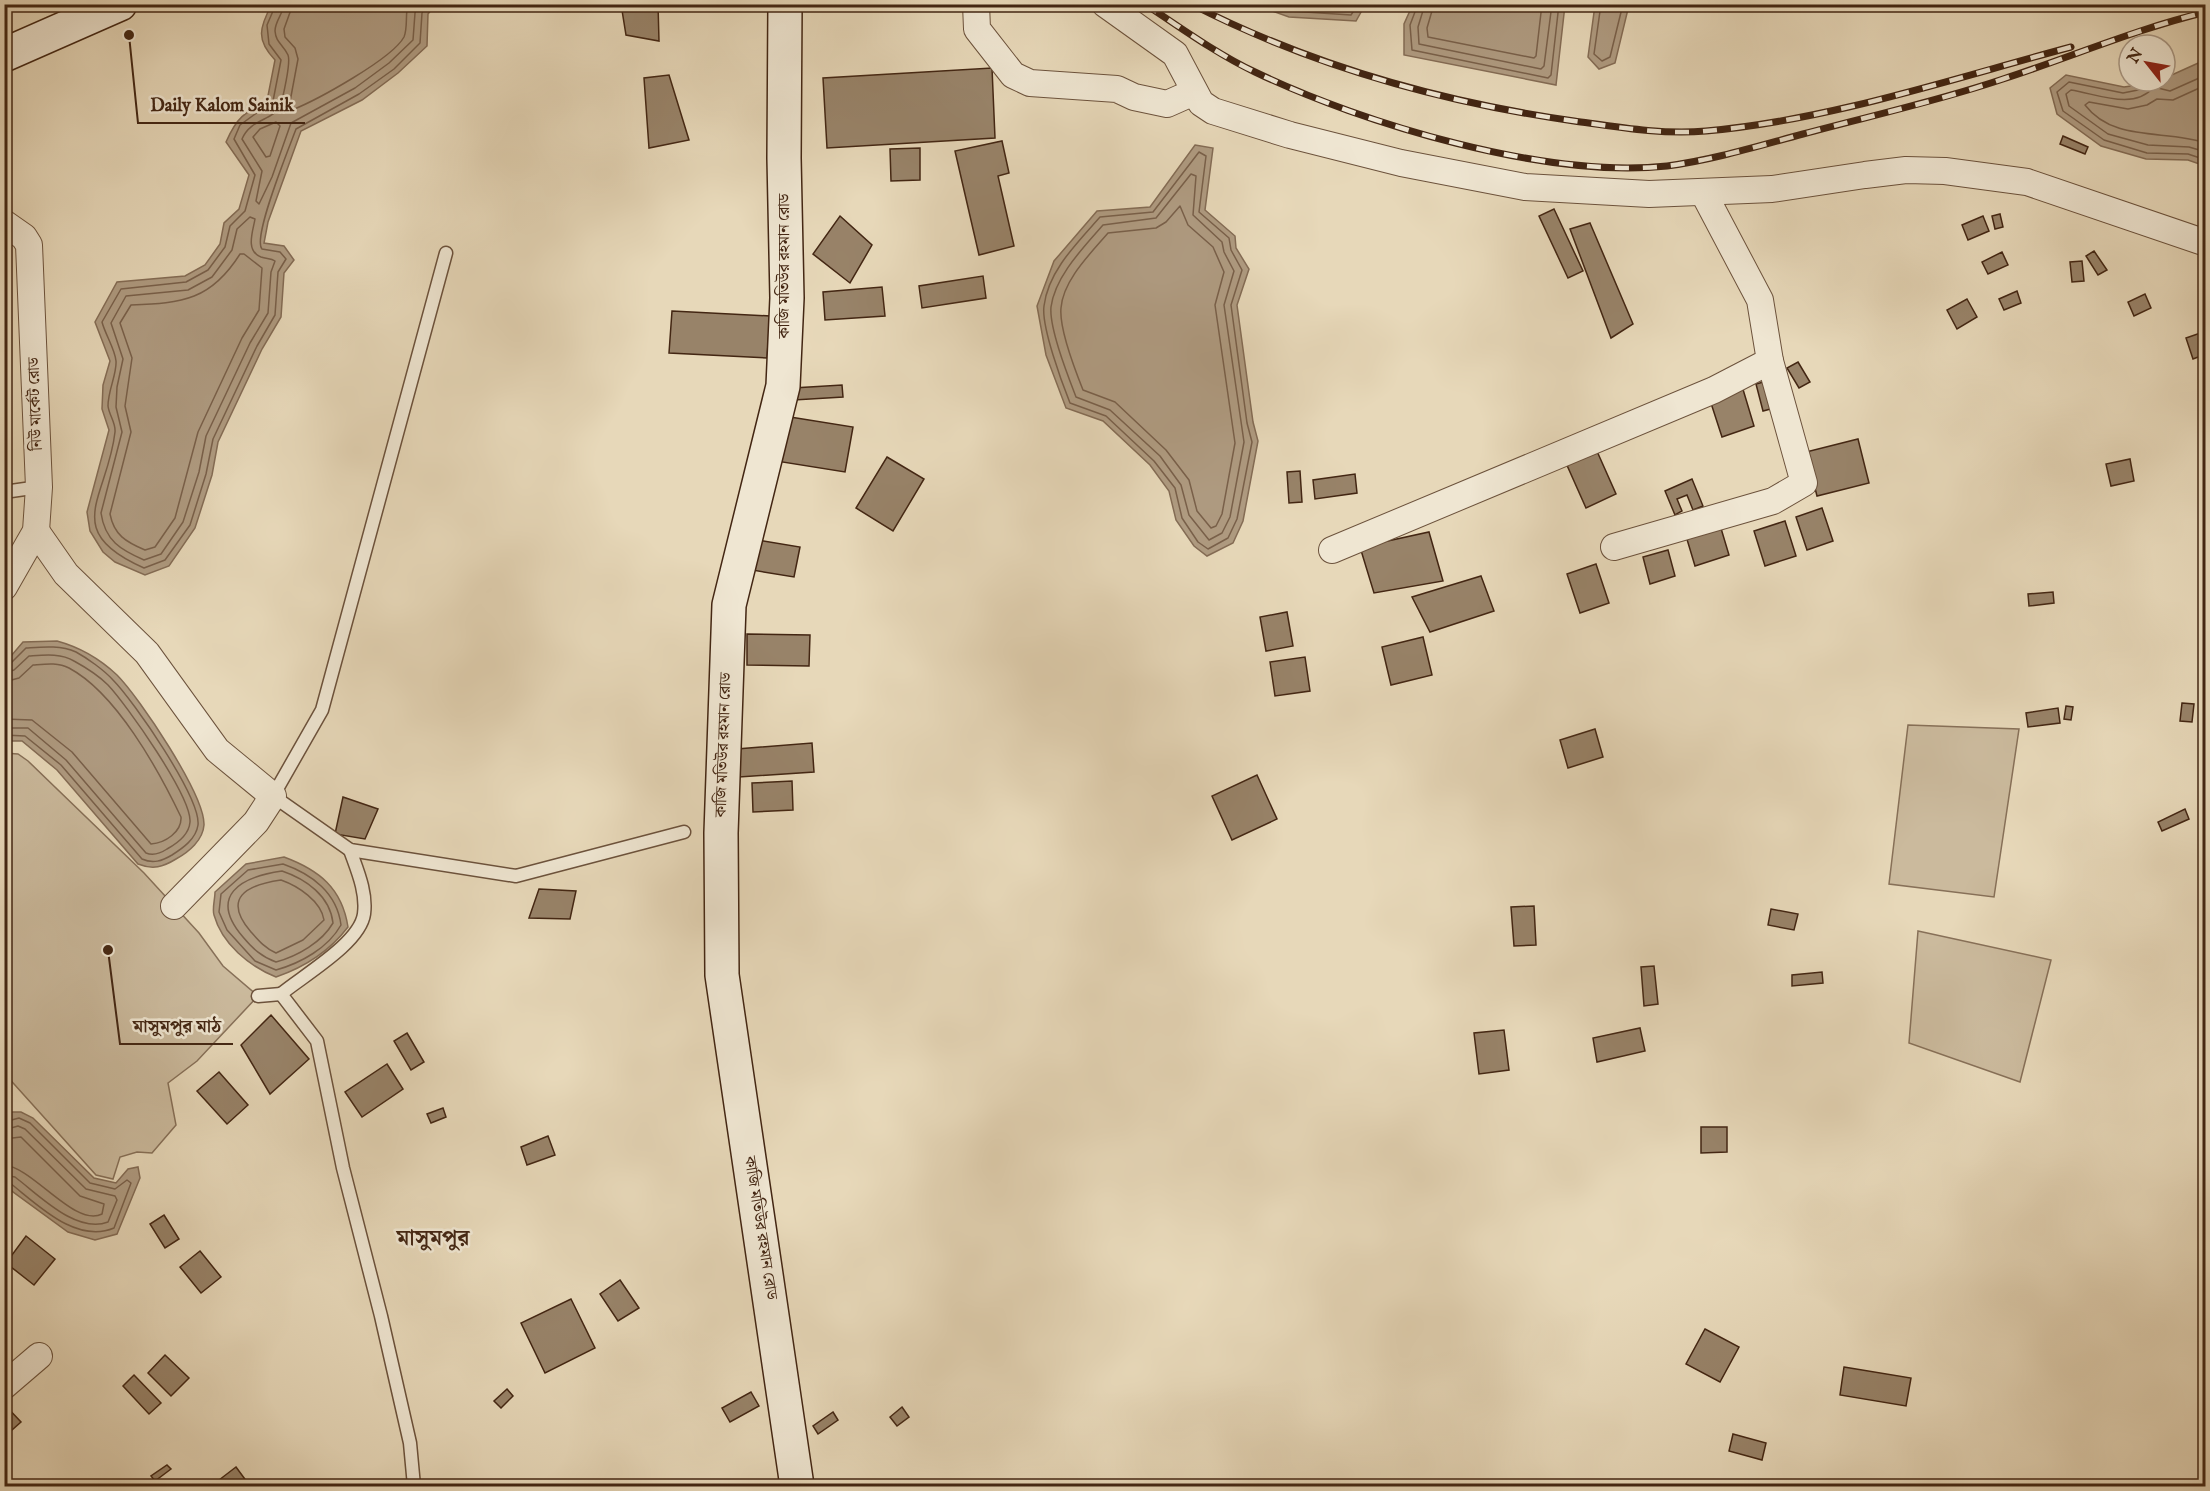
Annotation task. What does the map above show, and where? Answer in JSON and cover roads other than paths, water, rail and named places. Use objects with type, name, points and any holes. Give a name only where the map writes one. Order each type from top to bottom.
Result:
[{"type":"main road","points":[[4,55],[120,4]]},
{"type":"main road","name":"কাজি মতিউর রহমান রোড","points":[[785,4],[784,158],[787,298],[783,386],[729,605],[721,833],[722,963],[797,1486]]},
{"type":"street","points":[[976,4],[977,29],[1013,75],[1030,83],[1117,89],[1134,97],[1167,104],[1194,92]]},
{"type":"street","points":[[1105,4],[1175,54],[1201,103],[1214,111],[1290,135],[1401,164],[1525,187],[1583,192],[1704,194],[1772,189],[1906,170],[1945,171],[2027,182],[2205,243]]},
{"type":"street","points":[[1614,547],[1773,501],[1804,483],[1770,361],[1760,300],[1704,194]]},
{"type":"street","name":"নিউ মার্কেট রোড","points":[[4,223],[24,237],[29,245],[39,487],[36,531],[4,587]]},
{"type":"street","points":[[1332,550],[1714,390],[1770,361]]},
{"type":"street","points":[[36,531],[66,574],[147,653],[217,750],[273,796],[256,822],[174,906]]},
{"type":"street","points":[[4,1386],[39,1356]]},
{"type":"lane","points":[[446,253],[322,710],[273,796],[350,850],[516,876],[684,832]]},
{"type":"lane","points":[[4,492],[39,487]]},
{"type":"lane","points":[[258,996],[281,994],[341,948],[358,929],[364,915],[364,902],[360,877],[350,850]]},
{"type":"lane","points":[[281,994],[317,1041],[343,1168],[381,1316],[410,1443],[414,1486]]},
{"type":"water","points":[[272,4],[435,5],[428,14],[427,46],[398,73],[362,100],[301,131],[268,222],[264,243],[284,246],[294,260],[284,273],[281,317],[262,349],[218,442],[212,475],[195,528],[169,566],[145,575],[115,562],[103,552],[90,531],[87,512],[109,430],[102,409],[103,385],[110,361],[95,322],[117,282],[185,276],[205,265],[220,244],[224,223],[239,209],[249,175],[226,142],[242,117],[267,101],[275,60],[262,40],[262,27]]},
{"type":"water","points":[[1413,4],[1565,5],[1556,85],[1404,55],[1404,24]]},
{"type":"water","points":[[1255,5],[1365,5],[1356,21],[1289,17]]},
{"type":"water","points":[[1595,5],[1629,5],[1615,63],[1599,69],[1588,57]]},
{"type":"water","points":[[2205,60],[2205,166],[2188,160],[2146,159],[2101,146],[2057,114],[2050,88],[2066,75],[2117,86],[2117,93],[2177,93],[2177,73]]},
{"type":"water","points":[[1195,145],[1213,148],[1205,210],[1235,236],[1236,248],[1249,269],[1237,305],[1253,422],[1258,441],[1243,521],[1233,543],[1207,556],[1194,546],[1176,520],[1169,491],[1150,465],[1103,421],[1066,408],[1046,355],[1037,306],[1054,261],[1097,211],[1150,207]]},
{"type":"water","points":[[57,641],[89,654],[117,675],[154,724],[183,770],[194,792],[204,825],[201,836],[194,845],[171,862],[153,867],[138,864],[57,770],[22,741],[5,741],[5,663],[23,642]]},
{"type":"water","points":[[284,857],[308,868],[327,882],[340,901],[348,927],[316,958],[276,977],[256,967],[238,953],[218,926],[213,907],[215,892],[246,864]]},
{"type":"water","points":[[9,1112],[21,1112],[33,1118],[94,1178],[116,1183],[128,1169],[138,1167],[140,1178],[117,1234],[95,1240],[68,1232],[5,1186],[5,1120]]},
{"type":"railway","points":[[1145,4],[1241,65],[1299,92],[1348,110],[1401,128],[1512,156],[1567,164],[1619,168],[1667,166],[1701,160],[1904,108],[1978,87],[2129,35],[2206,12]]},
{"type":"railway","points":[[1191,4],[1283,46],[1378,79],[1524,113],[1656,131],[1706,131],[1798,118],[1890,97],[2071,47]]},
{"type":"place","name":"Daily Kalom Sainik","points":[[129,35]]},
{"type":"place","name":"মাসুমপুর মাঠ","points":[[108,950]]},
{"type":"district","name":"মাসুমপুর","points":[[433,1239]]}]
